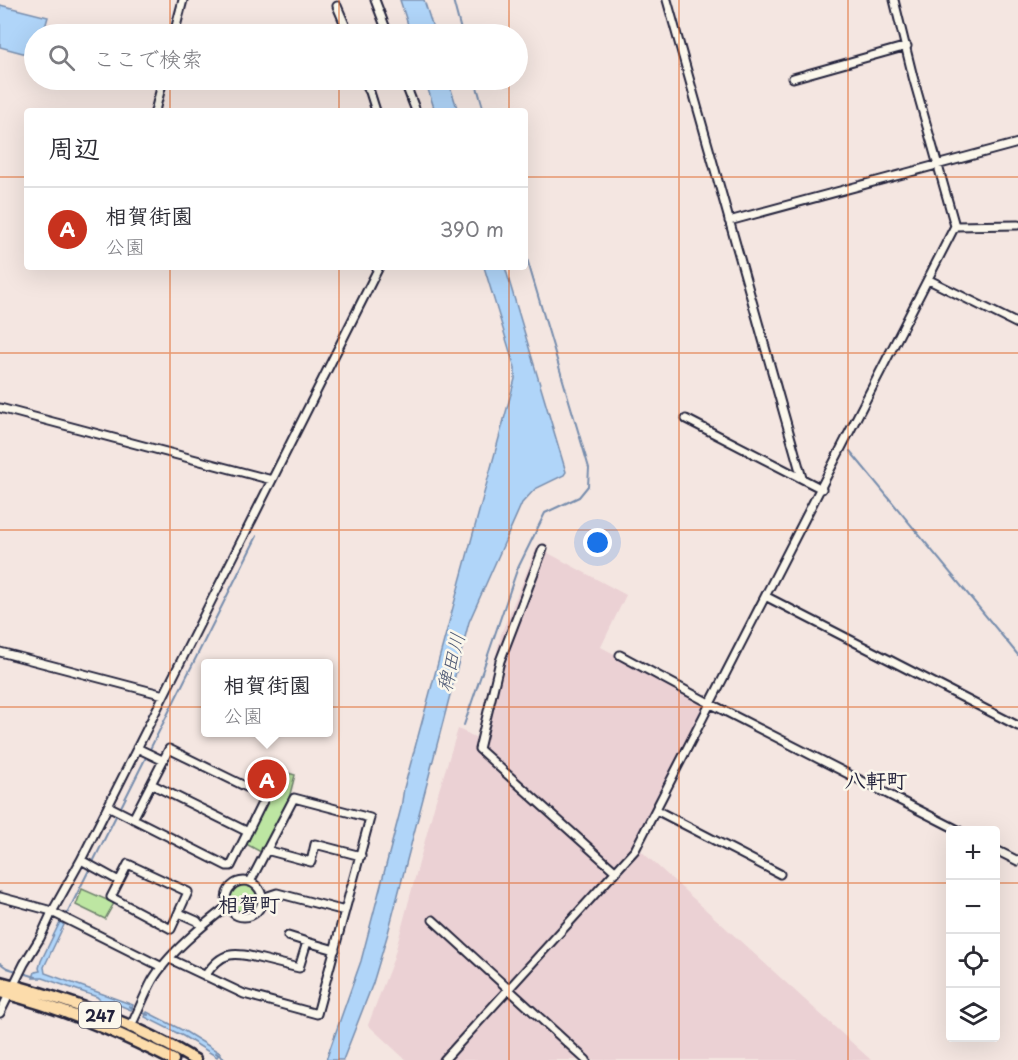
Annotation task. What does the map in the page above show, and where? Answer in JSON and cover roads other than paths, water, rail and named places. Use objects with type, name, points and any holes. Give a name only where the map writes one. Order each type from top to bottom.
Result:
[{"type":"highway","name":"247","points":[[0,982],[8,990],[111,1030],[173,1060]]},
{"type":"highway","name":"247","points":[[8,990],[68,1002],[133,1023],[195,1060]]},
{"type":"street","points":[[177,24],[183,0]]},
{"type":"street","points":[[375,0],[384,24]]},
{"type":"street","points":[[667,0],[802,478]]},
{"type":"street","points":[[444,1060],[635,850],[767,597],[955,226],[894,0]]},
{"type":"street","points":[[337,6],[345,24]]},
{"type":"street","points":[[793,78],[907,46]]},
{"type":"street","points":[[156,108],[160,90]]},
{"type":"street","points":[[369,90],[375,108]]},
{"type":"street","points":[[408,90],[415,108]]},
{"type":"street","points":[[729,221],[1018,143]]},
{"type":"street","points":[[955,226],[1018,225]]},
{"type":"street","points":[[0,1014],[8,990],[40,938],[52,912],[115,810],[144,751],[164,695],[377,270]]},
{"type":"street","points":[[929,280],[1018,324]]},
{"type":"street","points":[[0,408],[272,480]]},
{"type":"street","points":[[686,419],[822,489]]},
{"type":"street","points":[[543,549],[500,661],[479,749],[616,872]]},
{"type":"street","points":[[767,597],[1018,726]]},
{"type":"street","points":[[0,652],[164,695]]},
{"type":"street","points":[[620,655],[948,826]]},
{"type":"street","points":[[115,810],[226,866],[231,866],[264,799],[263,795],[169,749],[133,819]]},
{"type":"street","points":[[144,751],[162,760]]},
{"type":"street","points":[[151,784],[248,832]]},
{"type":"street","points":[[170,959],[244,994],[316,1014],[370,818],[294,798],[250,882]]},
{"type":"street","points":[[657,810],[780,874]]},
{"type":"street","points":[[266,850],[310,862],[315,844],[361,855]]},
{"type":"street","points":[[1000,851],[1018,861]]},
{"type":"street","points":[[84,862],[119,881]]},
{"type":"street","points":[[128,864],[188,892],[171,929],[111,897],[119,881],[128,864]]},
{"type":"street","points":[[239,882],[250,882],[260,890],[261,907],[258,912],[247,917],[236,915],[228,906],[227,894],[239,882]]},
{"type":"street","points":[[262,898],[277,893],[345,911]]},
{"type":"street","points":[[0,897],[52,912],[162,967]]},
{"type":"street","points":[[133,1023],[152,981],[162,967],[201,926],[228,906]]},
{"type":"street","points":[[179,913],[201,926]]},
{"type":"street","points":[[433,920],[586,1060]]},
{"type":"street","points":[[288,936],[335,950]]},
{"type":"street","points":[[205,976],[219,959],[240,953],[299,968],[307,942]]},
{"type":"water","points":[[400,0],[424,0],[432,24],[408,24]]},
{"type":"water","points":[[0,5],[48,17],[46,24],[24,24],[24,53],[0,47]]},
{"type":"water","points":[[428,90],[451,90],[457,108],[434,108]]},
{"type":"water","name":"稗田川","points":[[485,270],[506,270],[566,472],[535,489],[522,503],[469,622],[373,983],[343,1060],[326,1060],[361,961],[401,808],[404,788],[515,379],[515,368]]},
{"type":"water","points":[[60,922],[64,925],[44,967],[45,973],[133,1005],[131,1010],[110,1001],[103,1003],[97,997],[43,978],[33,978],[35,972],[40,971],[41,961]]},
{"type":"water","points":[[147,1012],[220,1053],[217,1057],[183,1036],[145,1017]]},
{"type":"waterway","points":[[453,0],[459,24]]},
{"type":"waterway","points":[[478,90],[483,108]]},
{"type":"waterway","points":[[464,725],[517,570],[545,513],[579,497],[588,486],[589,468],[528,262]]},
{"type":"waterway","points":[[850,451],[1018,655]]},
{"type":"waterway","points":[[120,809],[257,536]]},
{"type":"waterway","points":[[66,916],[117,814]]},
{"type":"waterway","points":[[0,963],[7,968],[36,977]]},
{"type":"waterway","points":[[129,1006],[148,1015]]},
{"type":"waterway","points":[[216,1053],[226,1060]]},
{"type":"place","name":"相賀街園","points":[[267,779]]},
{"type":"district","name":"八軒町","points":[[876,779]]},
{"type":"district","name":"相賀町","points":[[249,903]]}]
